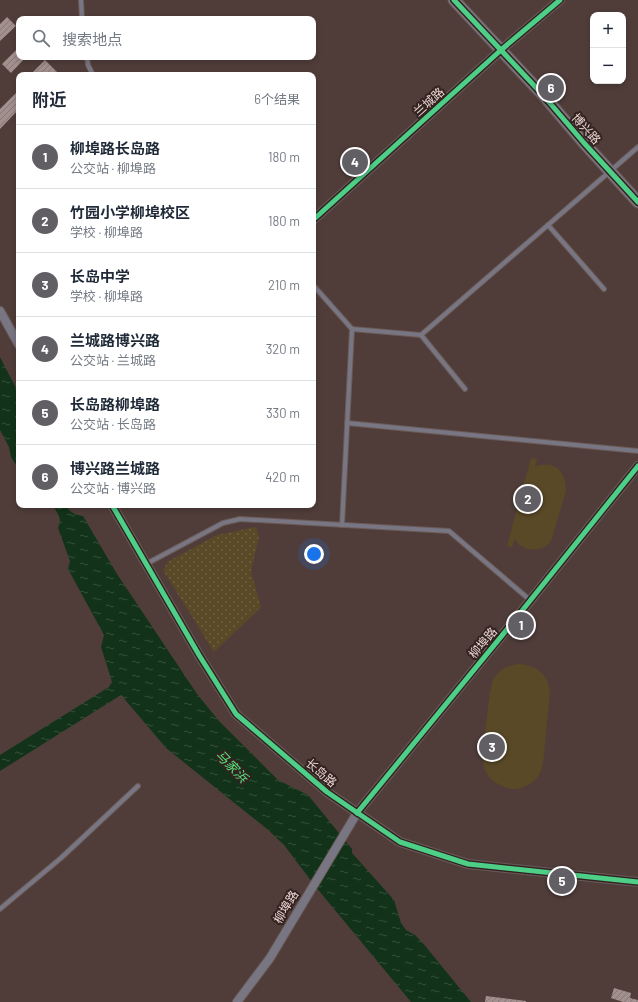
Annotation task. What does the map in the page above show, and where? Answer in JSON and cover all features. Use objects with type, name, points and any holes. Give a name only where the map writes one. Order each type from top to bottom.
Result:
[{"type":"street","name":"博兴路","points":[[454,0],[543,95],[584,143],[637,199]]},
{"type":"street","name":"兰城路","points":[[316,217],[501,50],[560,0]]},
{"type":"street","points":[[0,311],[16,340]]},
{"type":"street","name":"柳埠路","points":[[237,1002],[270,958],[357,813],[514,622],[638,466]]},
{"type":"street","name":"长岛路","points":[[114,508],[199,655],[236,714],[327,792],[400,842],[468,864],[638,882]]},
{"type":"lane","points":[[80,0],[82,16]]},
{"type":"lane","points":[[87,60],[92,72]]},
{"type":"lane","points":[[421,335],[638,147]]},
{"type":"lane","points":[[548,225],[604,289]]},
{"type":"lane","points":[[316,288],[352,329],[421,335],[465,389]]},
{"type":"lane","points":[[342,525],[352,329]]},
{"type":"lane","points":[[347,423],[638,450]]},
{"type":"lane","points":[[146,564],[223,523],[240,519],[449,531],[530,600]]},
{"type":"lane","points":[[0,909],[61,858],[138,786]]},
{"type":"shaded area","points":[[531,458],[537,459],[535,467],[548,465],[554,466],[558,469],[564,478],[566,491],[551,541],[543,548],[532,550],[522,547],[515,539],[512,547],[507,546]]},
{"type":"shaded area","points":[[256,527],[259,536],[251,571],[261,607],[214,652],[163,570],[169,561],[217,535]]},
{"type":"shaded area","points":[[518,664],[531,666],[541,672],[547,681],[550,694],[544,758],[541,769],[533,782],[515,789],[502,786],[491,779],[486,772],[484,765],[483,748],[492,683],[499,672],[509,666]]},
{"type":"water","points":[[0,357],[16,388],[16,464],[11,457],[9,447],[0,430]]},
{"type":"water","name":"马家浜","points":[[55,508],[67,508],[72,513],[83,516],[117,574],[197,694],[219,721],[278,780],[308,795],[352,849],[352,853],[394,900],[401,923],[406,930],[415,935],[422,942],[471,1002],[411,1002],[315,886],[284,845],[267,829],[166,748],[121,695],[0,771],[0,755],[109,687],[112,682],[101,647],[104,635],[68,569],[70,561],[58,528],[60,521]]},
{"type":"building","points":[[7,17],[16,26],[0,41],[0,24]]},
{"type":"building","points":[[16,50],[16,60],[23,60],[11,73],[2,64]]},
{"type":"building","points":[[45,60],[57,72],[33,72]]},
{"type":"building","points":[[16,93],[16,112],[0,129],[0,109]]},
{"type":"building","points":[[614,988],[631,993],[630,998],[638,1000],[638,1002],[623,1002],[611,998]]},
{"type":"building","points":[[486,996],[526,1001],[526,1002],[485,1002]]},
{"type":"cycle path","points":[[454,0],[543,95],[584,143],[638,202]]},
{"type":"cycle path","points":[[316,217],[501,50],[560,0]]},
{"type":"cycle path","points":[[357,813],[638,466]]},
{"type":"cycle path","points":[[114,508],[199,655],[236,714],[327,792],[400,842],[468,864],[638,882]]},
{"type":"place","name":"博兴路兰城路","points":[[551,88]]},
{"type":"place","name":"兰城路博兴路","points":[[355,162]]},
{"type":"place","name":"竹园小学柳埠校区","points":[[528,499]]},
{"type":"place","name":"柳埠路长岛路","points":[[521,625]]},
{"type":"place","name":"长岛中学","points":[[492,747]]},
{"type":"place","name":"长岛路柳埠路","points":[[562,881]]}]
